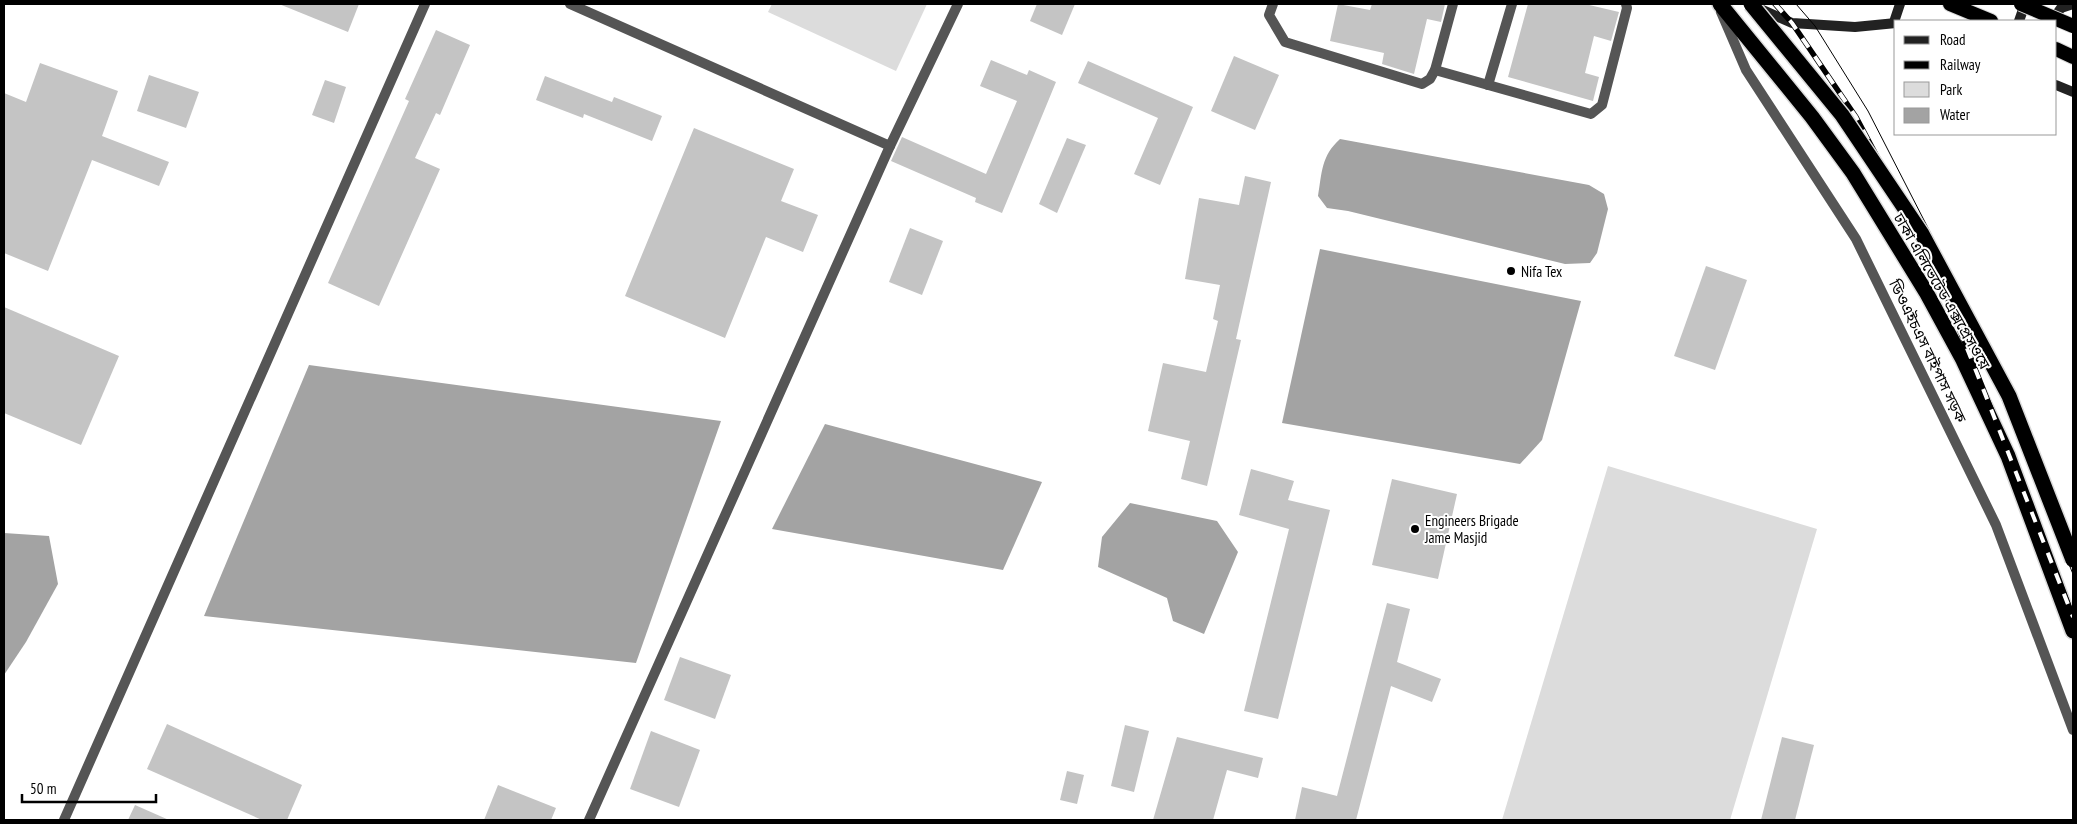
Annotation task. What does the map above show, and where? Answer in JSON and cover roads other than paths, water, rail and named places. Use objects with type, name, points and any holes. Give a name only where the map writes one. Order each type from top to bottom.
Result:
[{"type":"highway","name":"ঢাকা এলিভেটেড এক্সপ্রেসওয়ে","points":[[1719,4],[1812,117],[1847,165],[1926,292],[1963,360],[2008,456],[2073,631]]},
{"type":"highway","name":"ঢাকা এলিভেটেড এক্সপ্রেসওয়ে","points":[[1751,4],[1842,115],[1922,234],[2009,396],[2073,560]]},
{"type":"highway","points":[[1950,4],[1989,20]]},
{"type":"highway","points":[[2023,4],[2073,26]]},
{"type":"highway","points":[[2057,49],[2073,57]]},
{"type":"main road","points":[[1751,4],[1792,23],[1855,27],[1894,23]]},
{"type":"main road","points":[[1896,20],[1900,4]]},
{"type":"main road","points":[[2019,20],[2023,4]]},
{"type":"main road","points":[[2053,20],[2061,8],[2073,4]]},
{"type":"main road","points":[[2057,85],[2073,92]]},
{"type":"street","points":[[64,820],[425,4]]},
{"type":"street","points":[[570,4],[890,146]]},
{"type":"street","points":[[589,820],[890,146],[958,4]]},
{"type":"street","points":[[1273,4],[1269,15],[1285,42],[1422,84],[1430,79],[1435,70],[1453,4]]},
{"type":"street","points":[[1488,85],[1512,4]]},
{"type":"street","points":[[1435,70],[1591,114],[1602,105],[1627,8],[1626,4]]},
{"type":"street","name":"ডিওএইচএস বাইপাস সড়ক","points":[[1719,4],[1746,70],[1856,239],[1996,525],[2073,730]]},
{"type":"water","points":[[1340,139],[1589,185],[1604,194],[1608,209],[1597,253],[1590,263],[1565,264],[1348,211],[1327,208],[1318,196],[1323,165],[1329,152]]},
{"type":"water","points":[[1320,249],[1581,301],[1542,440],[1520,464],[1282,423]]},
{"type":"water","points":[[309,365],[721,421],[636,663],[204,616]]},
{"type":"water","points":[[825,424],[1042,482],[1003,570],[772,529]]},
{"type":"water","points":[[1130,503],[1217,521],[1238,552],[1204,634],[1173,621],[1167,598],[1098,567],[1102,537]]},
{"type":"water","points":[[4,533],[49,536],[58,584],[26,642],[4,675]]},
{"type":"tram line","points":[[1796,4],[1815,26],[1868,111],[1946,263],[2073,574]]},
{"type":"railway","points":[[1775,4],[1792,23],[1856,117],[1933,262],[2073,617]]},
{"type":"place","name":"Nifa Tex","points":[[1511,271]]},
{"type":"place","name":"Engineers Brigade Jame Masjid","points":[[1415,529]]}]
